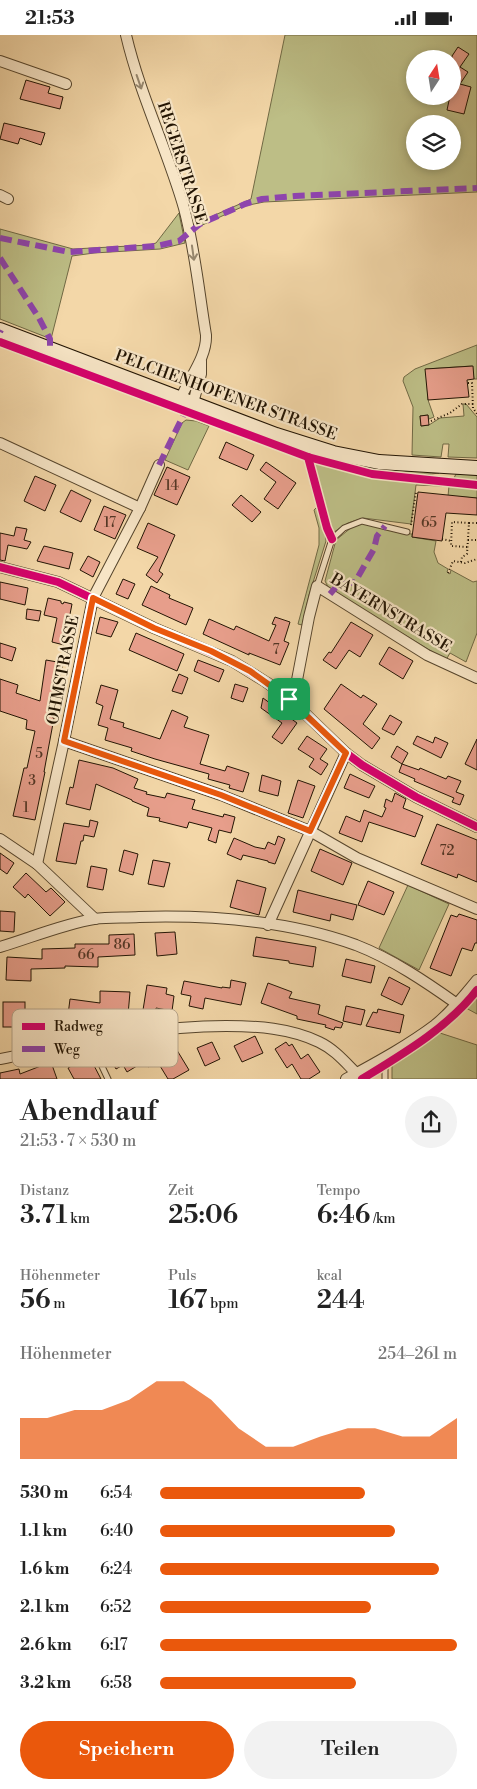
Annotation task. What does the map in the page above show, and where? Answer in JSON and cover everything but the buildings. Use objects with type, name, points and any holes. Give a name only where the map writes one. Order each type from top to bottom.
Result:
[{"type":"main road","name":"PELCHENHOFENER STRASSE","points":[[0,330],[276,435],[344,456],[396,464],[477,468]]},
{"type":"street","name":"REGERSTRASSE","points":[[126,35],[136,74],[171,168],[188,224],[206,335],[201,361],[192,375],[187,401]]},
{"type":"street","points":[[0,61],[66,84]]},
{"type":"street","points":[[0,443],[140,508]]},
{"type":"street","name":"OHMSTRASSE","points":[[37,864],[93,598],[140,508],[159,465]]},
{"type":"street","points":[[0,567],[58,583],[154,628],[232,661],[266,681],[289,699],[346,753],[416,797],[477,827]]},
{"type":"street","points":[[289,699],[297,680],[317,586]]},
{"type":"street","name":"BAYERNSTRASSE","points":[[317,586],[427,655],[477,678]]},
{"type":"street","points":[[64,741],[221,795],[310,831],[357,858],[477,909]]},
{"type":"street","points":[[268,925],[346,753]]},
{"type":"street","points":[[0,839],[37,864],[95,919]]},
{"type":"street","points":[[0,947],[95,919],[175,916],[268,925],[297,930],[357,946],[423,981],[457,1004]]},
{"type":"street","points":[[346,1079],[385,1058],[436,1024],[457,1004],[477,980]]},
{"type":"street","points":[[178,1028],[238,1026],[274,1029],[319,1042],[334,1052],[356,1073]]},
{"type":"lane","points":[[317,586],[332,539],[344,528],[362,521],[407,531]]},
{"type":"lane","points":[[385,1058],[386,1079]]},
{"type":"lane","points":[[102,1067],[108,1079]]},
{"type":"path","points":[[468,383],[477,383]]},
{"type":"path","points":[[472,383],[473,404],[477,414]]},
{"type":"path","points":[[431,421],[450,413],[462,404],[473,404]]},
{"type":"path","points":[[403,525],[411,526],[416,492]]},
{"type":"path","points":[[467,547],[451,546],[452,522],[477,523]]},
{"type":"path","points":[[461,562],[462,557],[467,554],[469,523]]},
{"type":"path","points":[[442,539],[451,541]]},
{"type":"path","points":[[468,540],[477,540]]},
{"type":"path","points":[[448,573],[453,561],[465,563],[477,559]]},
{"type":"green space","points":[[285,35],[477,35],[477,192],[264,202],[244,206],[198,227],[197,223],[251,199]]},
{"type":"green space","points":[[179,213],[185,243],[160,249],[72,256],[51,339],[0,319],[0,229],[73,249],[149,245],[156,243]]},
{"type":"green space","points":[[4,337],[196,410],[195,413],[3,340]]},
{"type":"green space","points":[[477,345],[477,379],[474,379],[472,366],[426,369],[428,400],[434,417],[429,419],[428,415],[420,416],[421,426],[429,425],[440,418],[464,416],[463,404],[466,404],[477,417],[477,458],[448,457],[449,444],[443,444],[441,457],[412,455],[413,407],[403,381],[404,377],[415,369]]},
{"type":"green space","points":[[186,420],[196,421],[209,426],[188,470],[165,460],[182,423]]},
{"type":"green space","points":[[225,421],[439,473],[408,474],[361,469],[314,457],[224,424]]},
{"type":"green space","points":[[313,461],[355,473],[442,483],[442,486],[416,485],[411,524],[363,518],[348,523],[334,532],[331,529]]},
{"type":"green space","points":[[456,474],[477,475],[477,482],[454,478]]},
{"type":"green space","points":[[449,486],[477,488],[477,498],[448,496]]},
{"type":"green space","points":[[318,506],[326,541],[309,595],[302,625],[298,624],[319,545],[319,528],[314,510]]},
{"type":"green space","points":[[362,523],[412,534],[412,537],[436,541],[434,552],[438,563],[448,569],[447,572],[450,574],[451,570],[473,582],[477,581],[477,633],[466,662],[450,653],[446,660],[329,589],[325,581],[336,540],[352,527]]},
{"type":"green space","points":[[408,885],[449,904],[419,970],[379,948]]},
{"type":"green space","points":[[477,992],[477,1014],[466,1008]]},
{"type":"green space","points":[[440,1033],[477,1045],[477,1079],[392,1079],[392,1066]]},
{"type":"marked path","points":[[0,238],[69,252],[156,246],[179,241],[200,224],[245,204],[262,199],[477,188]]},
{"type":"marked path","points":[[0,258],[39,318],[50,339],[50,350]]},
{"type":"marked path","points":[[159,465],[185,412]]},
{"type":"marked path","points":[[330,594],[338,585],[355,582],[374,549],[377,536],[385,526]]},
{"type":"cycle path","points":[[0,342],[308,457],[372,474],[477,485]]},
{"type":"cycle path","points":[[308,457],[327,528],[332,539]]},
{"type":"cycle path","points":[[0,567],[58,582],[154,628],[232,661],[289,698],[346,753],[362,765],[416,797],[477,827]]},
{"type":"cycle path","points":[[362,1079],[439,1028],[477,990]]},
{"type":"route","points":[[93,598],[154,628],[232,661],[266,681],[289,699],[346,753],[310,831],[221,795],[64,741],[93,598]]}]
